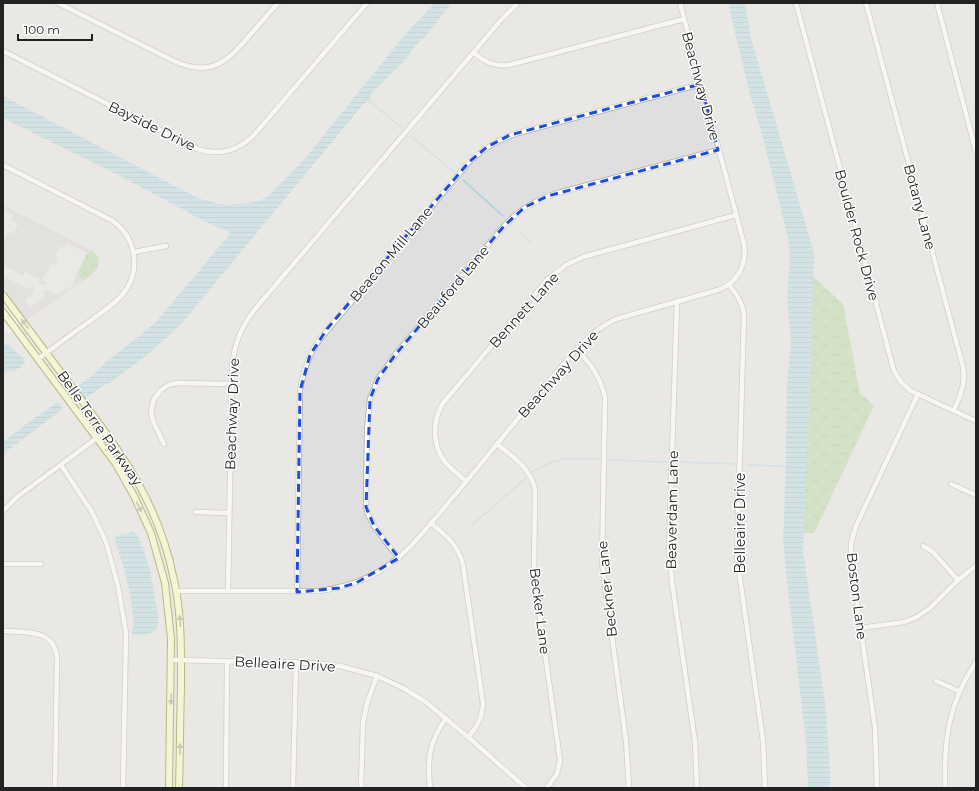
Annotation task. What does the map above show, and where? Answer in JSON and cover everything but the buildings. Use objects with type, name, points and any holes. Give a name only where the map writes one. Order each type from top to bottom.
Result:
[{"type":"main road","name":"Belle Terre Parkway","points":[[3,295],[105,432],[131,470],[153,511],[168,554],[176,591],[180,623],[181,660],[179,788]]},
{"type":"main road","name":"Belle Terre Parkway","points":[[3,312],[116,464],[142,512],[155,546],[166,594],[170,623],[171,660],[169,788]]},
{"type":"street","points":[[58,3],[178,63],[201,68],[216,65],[229,58],[278,3]]},
{"type":"street","name":"Bayside Drive","points":[[3,51],[198,149],[210,152],[222,152],[241,146],[254,135],[367,3]]},
{"type":"street","name":"Beachway Drive","points":[[228,591],[233,359],[236,345],[243,328],[252,312],[505,15],[518,3]]},
{"type":"street","name":"Beachway Drive","points":[[176,591],[319,591],[339,588],[356,583],[379,572],[400,558],[591,335],[611,321],[628,314],[718,290],[729,285],[740,272],[744,256],[744,244],[680,3]]},
{"type":"street","name":"Boulder Rock Drive","points":[[796,3],[892,366],[896,375],[907,388],[976,421]]},
{"type":"street","name":"Botany Lane","points":[[866,3],[963,367],[963,388],[954,410]]},
{"type":"street","points":[[937,3],[976,152]]},
{"type":"street","points":[[474,53],[490,63],[508,65],[684,19]]},
{"type":"street","name":"Beacon Mill Lane","points":[[297,592],[300,391],[308,359],[320,339],[469,162],[487,147],[502,138],[518,133],[701,84]]},
{"type":"street","name":"Beauford Lane","points":[[400,558],[374,526],[368,514],[366,498],[367,425],[370,399],[378,379],[395,355],[504,226],[525,207],[540,199],[558,193],[718,150]]},
{"type":"street","points":[[3,165],[113,221],[119,225],[126,234],[134,252],[133,272],[130,283],[124,293],[111,305],[38,359]]},
{"type":"street","name":"Bennett Lane","points":[[466,481],[444,461],[438,448],[435,429],[439,410],[443,403],[548,279],[566,265],[583,257],[736,215]]},
{"type":"street","points":[[134,252],[166,246]]},
{"type":"street","name":"Belleaire Drive","points":[[729,285],[740,300],[744,315],[737,557],[763,741],[765,788]]},
{"type":"street","name":"Beaverdam Lane","points":[[677,301],[669,549],[672,582],[695,742],[696,788]]},
{"type":"street","name":"Beckner Lane","points":[[577,350],[594,369],[601,383],[605,398],[602,562],[626,742],[629,788]]},
{"type":"street","points":[[164,444],[154,423],[151,411],[154,399],[161,390],[168,385],[177,383],[232,384]]},
{"type":"street","name":"Boston Lane","points":[[877,788],[876,733],[850,556],[852,537],[918,394]]},
{"type":"street","points":[[3,511],[17,497],[105,432]]},
{"type":"street","name":"Becker Lane","points":[[497,444],[524,466],[532,480],[534,490],[534,575],[560,760],[557,774],[547,788]]},
{"type":"street","points":[[61,465],[92,512],[106,542],[118,586],[126,633],[123,788]]},
{"type":"street","points":[[951,484],[976,496]]},
{"type":"street","points":[[196,512],[229,513]]},
{"type":"street","points":[[431,523],[454,544],[464,565],[483,704],[479,722],[468,737]]},
{"type":"street","points":[[923,546],[933,552],[958,580]]},
{"type":"street","points":[[3,564],[41,564]]},
{"type":"street","points":[[861,628],[904,622],[917,617],[930,608],[958,580],[976,566]]},
{"type":"street","points":[[3,632],[27,632],[42,635],[52,644],[56,652],[55,788]]},
{"type":"street","name":"Belleaire Drive","points":[[171,660],[296,662],[336,665],[377,676],[416,695],[446,718],[526,788]]},
{"type":"street","points":[[226,788],[228,661]]},
{"type":"street","points":[[293,788],[296,662]]},
{"type":"street","points":[[945,788],[946,738],[949,722],[959,691],[976,662]]},
{"type":"street","points":[[361,788],[363,723],[367,703],[377,676]]},
{"type":"street","points":[[936,681],[959,691]]},
{"type":"street","points":[[430,788],[429,763],[431,748],[435,735],[446,718]]},
{"type":"highlighted area","points":[[701,84],[718,150],[548,196],[525,207],[504,226],[395,355],[378,379],[370,399],[366,507],[374,526],[399,558],[356,583],[339,588],[297,592],[300,391],[310,355],[327,329],[469,162],[487,147],[510,135]]},
{"type":"shaded area","points":[[3,3],[435,3],[408,31],[301,163],[280,185],[267,197],[255,202],[228,205],[198,198],[3,96]]},
{"type":"shaded area","points":[[452,3],[728,3],[748,87],[788,237],[790,255],[787,297],[791,342],[787,384],[783,539],[806,743],[808,788],[182,788],[184,636],[182,612],[174,566],[162,527],[146,490],[124,453],[84,399],[103,388],[156,348],[183,322],[368,101],[371,94],[404,61]]},
{"type":"shaded area","points":[[745,3],[976,3],[976,788],[831,788],[826,709],[804,567],[803,533],[814,533],[860,394],[843,304],[813,276],[814,255],[751,38]]},
{"type":"shaded area","points":[[3,118],[122,177],[206,222],[229,232],[230,234],[155,323],[105,363],[92,376],[75,387],[26,321],[93,274],[98,257],[93,251],[3,205]]},
{"type":"shaded area","points":[[3,205],[93,251],[98,257],[98,266],[93,274],[26,321],[3,290]]},
{"type":"shaded area","points":[[3,209],[14,215],[11,220],[18,224],[13,234],[9,232],[3,244]]},
{"type":"shaded area","points":[[66,243],[87,253],[70,289],[66,287],[57,294],[46,289],[43,292],[45,296],[29,308],[24,300],[33,294],[34,288],[32,286],[30,290],[3,276],[5,266],[23,276],[25,272],[40,279],[38,283],[45,285],[46,282],[42,280],[51,263],[55,265],[58,258],[54,256],[60,246],[64,248]]},
{"type":"shaded area","points":[[21,323],[71,391],[67,394],[17,326]]},
{"type":"shaded area","points":[[3,326],[9,333],[13,330],[107,456],[126,487],[140,514],[148,534],[162,584],[169,640],[166,788],[3,788],[3,454],[63,409],[58,402],[3,442]]},
{"type":"shaded area","points":[[80,402],[109,442],[142,493],[160,538],[172,580],[177,613],[179,651],[177,788],[171,788],[174,639],[171,605],[162,563],[153,532],[137,495],[118,463],[75,405]]},
{"type":"green space","points":[[91,250],[96,254],[99,262],[96,270],[85,280],[82,279],[78,272],[85,256]]},
{"type":"green space","points":[[813,276],[843,304],[860,393],[874,406],[814,533],[803,533],[810,379]]},
{"type":"water","points":[[435,3],[452,3],[404,61],[371,94],[370,99],[364,104],[183,322],[136,364],[84,399],[75,387],[92,376],[105,363],[155,323],[230,234],[229,232],[206,222],[122,177],[3,118],[3,96],[198,198],[228,205],[255,202],[267,197],[301,163],[408,31]]},
{"type":"water","points":[[728,3],[745,3],[751,38],[814,255],[803,551],[826,709],[831,788],[808,788],[806,743],[783,539],[787,384],[791,342],[787,297],[790,255],[788,237],[748,87]]},
{"type":"water","points":[[3,344],[7,344],[24,359],[25,362],[21,367],[12,371],[3,372]]},
{"type":"water","points":[[58,402],[63,409],[3,454],[3,442]]},
{"type":"water","points":[[133,532],[137,534],[150,570],[158,617],[157,628],[151,633],[141,635],[132,634],[134,625],[130,593],[115,541],[115,538],[120,535]]},
{"type":"waterway","points":[[368,100],[402,128]]},
{"type":"waterway","points":[[412,137],[453,171]]},
{"type":"waterway","points":[[463,180],[503,216]]},
{"type":"waterway","points":[[518,231],[531,242]]},
{"type":"waterway","points":[[534,471],[554,461],[563,459],[598,459]]},
{"type":"waterway","points":[[610,460],[666,462]]},
{"type":"waterway","points":[[679,462],[734,464]]},
{"type":"waterway","points":[[747,465],[786,466]]},
{"type":"waterway","points":[[472,525],[526,478]]}]
